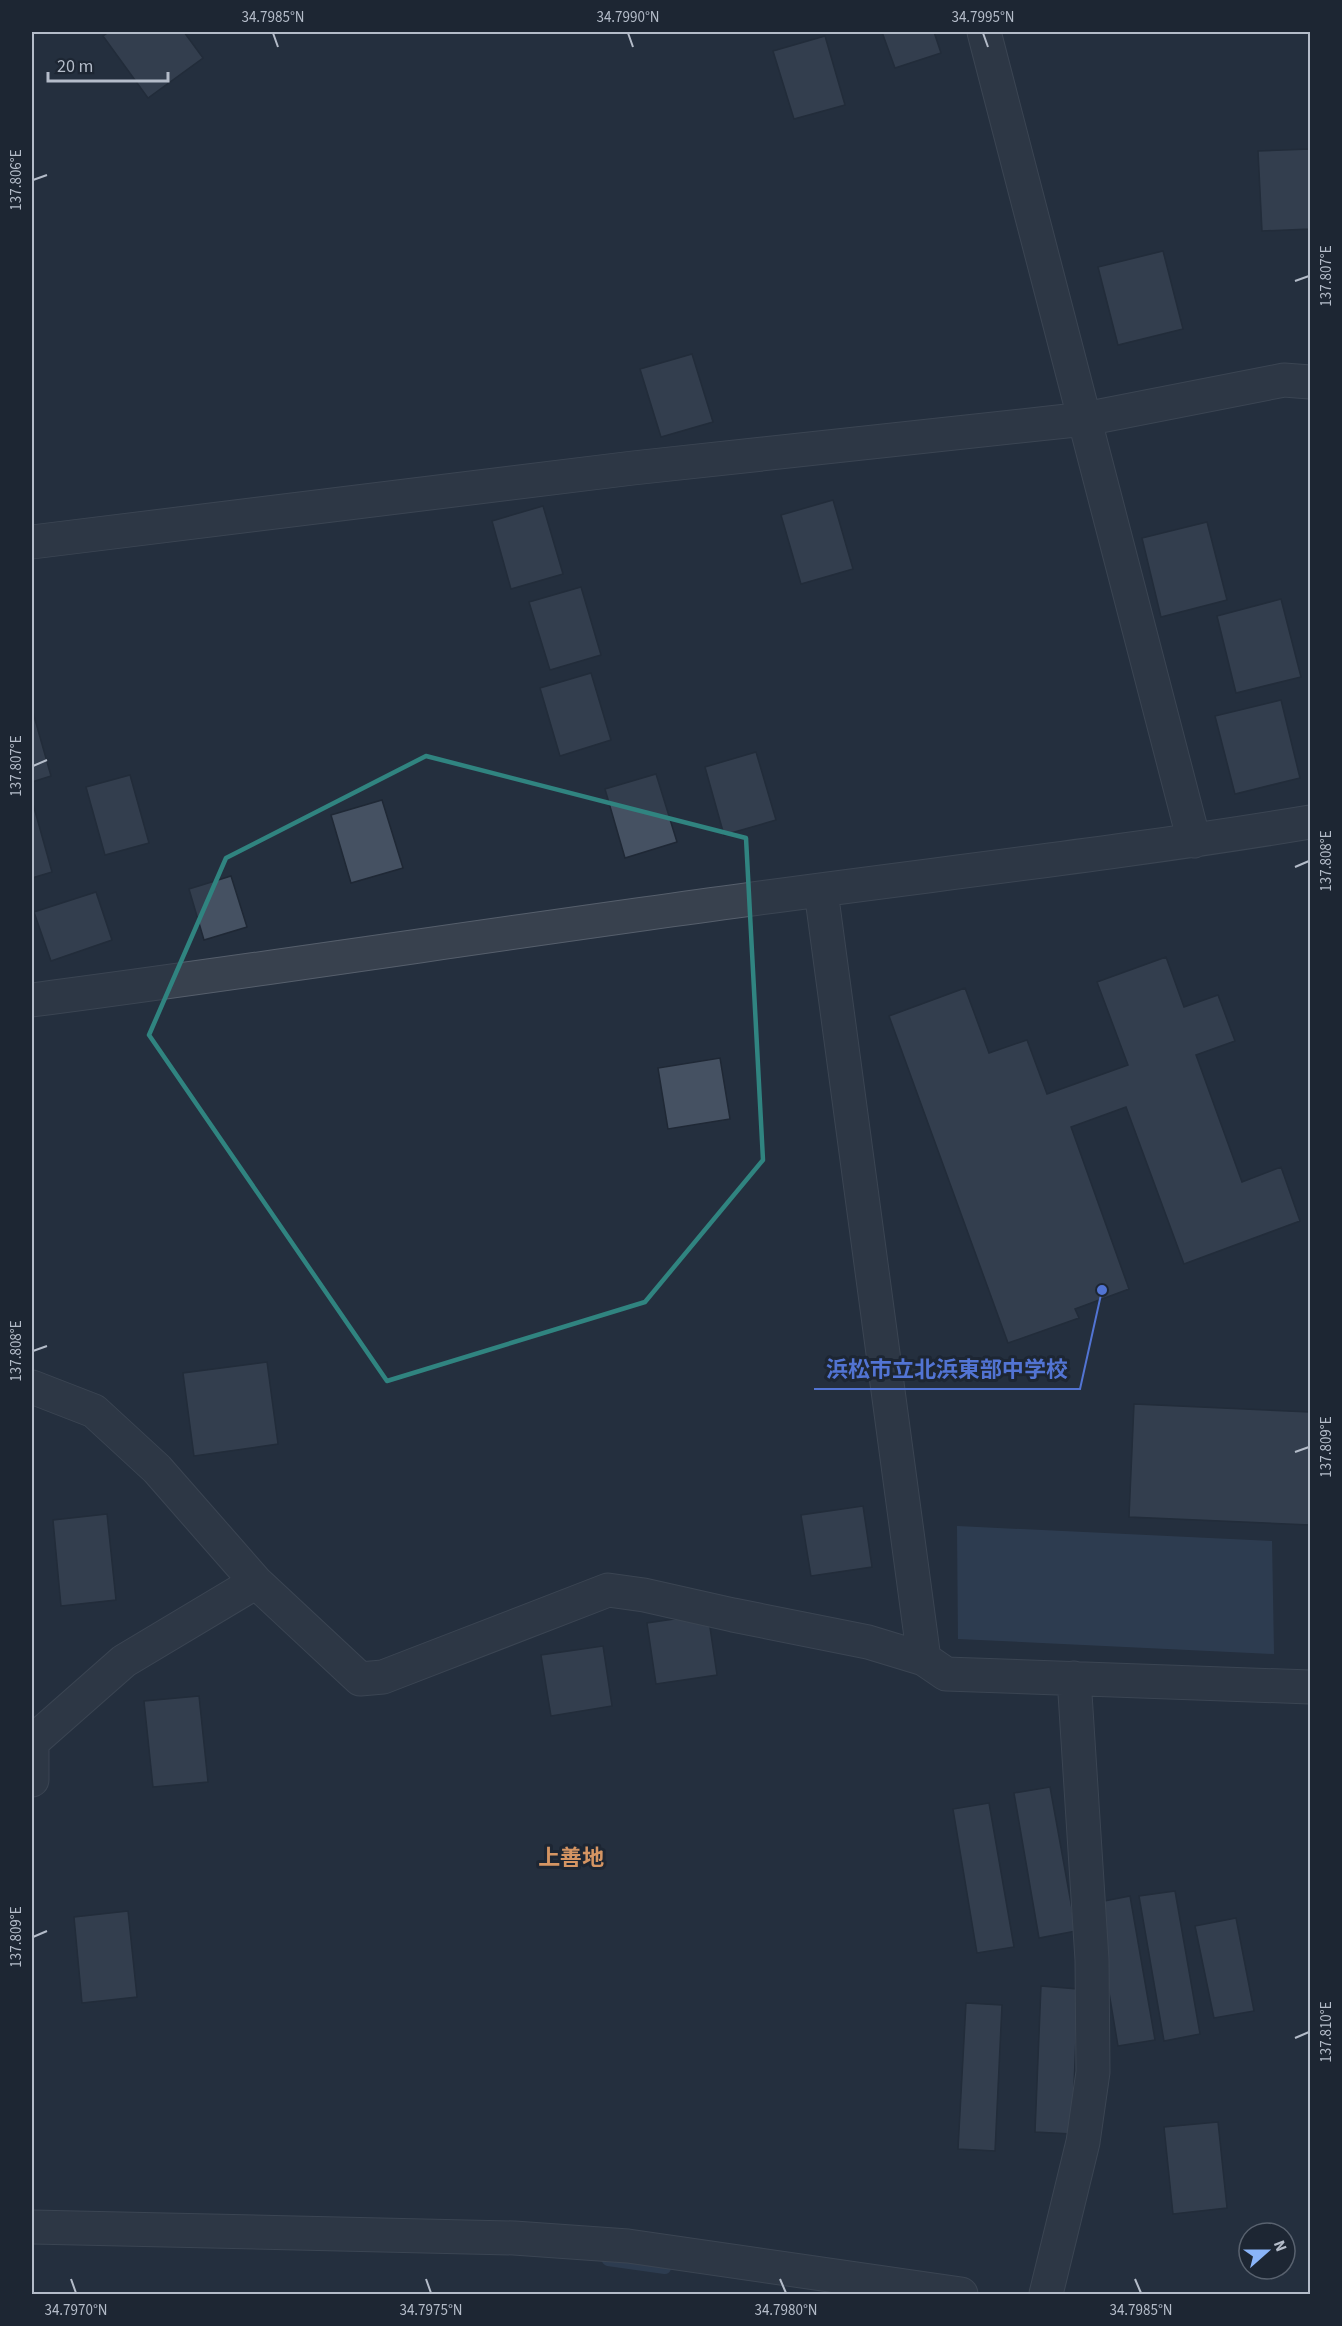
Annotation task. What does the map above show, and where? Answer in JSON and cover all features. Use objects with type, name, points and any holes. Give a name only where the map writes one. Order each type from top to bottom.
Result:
[{"type":"street","points":[[984,32],[1194,841]]},
{"type":"street","points":[[32,542],[621,469],[1085,418],[1284,380],[1311,382]]},
{"type":"street","points":[[32,1000],[1194,841],[1311,822]]},
{"type":"street","points":[[821,891],[924,1659]]},
{"type":"street","points":[[32,1387],[94,1411],[157,1469],[256,1582],[360,1679],[383,1677],[608,1590],[644,1595],[868,1642],[924,1659],[946,1674],[1311,1687]]},
{"type":"street","points":[[32,1780],[32,1742],[124,1661],[256,1582]]},
{"type":"street","points":[[1046,2295],[1083,2142],[1093,2072],[1092,1960],[1074,1678]]},
{"type":"street","points":[[32,2227],[514,2238],[628,2246],[961,2295]]},
{"type":"highlighted area","points":[[426,756],[746,838],[763,1160],[645,1302],[387,1381],[149,1035],[226,858]]},
{"type":"water","points":[[957,1526],[1272,1541],[1274,1654],[958,1639]]},
{"type":"building","points":[[109,32],[184,32],[203,58],[148,98],[103,36]]},
{"type":"building","points":[[882,32],[934,32],[941,53],[895,68]]},
{"type":"building","points":[[825,36],[845,105],[794,119],[773,51]]},
{"type":"building","points":[[1310,149],[1310,229],[1262,231],[1258,151]]},
{"type":"building","points":[[1163,251],[1183,329],[1118,345],[1098,267]]},
{"type":"building","points":[[692,354],[713,422],[661,437],[640,369]]},
{"type":"building","points":[[833,500],[853,569],[801,584],[781,515]]},
{"type":"building","points":[[543,506],[563,574],[511,589],[492,521]]},
{"type":"building","points":[[1207,522],[1227,600],[1161,617],[1142,538]]},
{"type":"building","points":[[581,587],[601,655],[550,670],[529,602]]},
{"type":"building","points":[[1281,599],[1301,677],[1236,693],[1217,616]]},
{"type":"building","points":[[591,673],[611,740],[560,756],[540,688]]},
{"type":"building","points":[[1281,700],[1300,778],[1235,794],[1215,716]]},
{"type":"building","points":[[32,709],[51,776],[32,782]]},
{"type":"building","points":[[756,752],[776,820],[724,835],[705,767]]},
{"type":"building","points":[[656,774],[677,842],[625,858],[605,789]]},
{"type":"building","points":[[130,775],[149,843],[105,855],[86,787]]},
{"type":"building","points":[[382,800],[403,868],[351,883],[331,815]]},
{"type":"building","points":[[32,805],[52,872],[32,878]]},
{"type":"building","points":[[231,876],[247,927],[204,940],[189,889]]},
{"type":"building","points":[[96,892],[112,940],[51,961],[34,912]]},
{"type":"building","points":[[1166,957],[1184,1007],[1218,995],[1235,1041],[1196,1055],[1242,1182],[1281,1167],[1300,1221],[1184,1264],[1126,1107],[1071,1127],[1129,1289],[1075,1309],[1079,1318],[1008,1343],[889,1016],[965,988],[989,1053],[1027,1040],[1047,1094],[1128,1065],[1097,982]]},
{"type":"building","points":[[720,1058],[730,1119],[668,1129],[658,1068]]},
{"type":"building","points":[[267,1362],[278,1444],[194,1456],[183,1373]]},
{"type":"building","points":[[1134,1404],[1310,1412],[1310,1525],[1129,1517]]},
{"type":"building","points":[[863,1506],[872,1567],[811,1576],[801,1515]]},
{"type":"building","points":[[107,1514],[116,1600],[61,1606],[53,1520]]},
{"type":"building","points":[[708,1614],[717,1675],[656,1684],[647,1623]]},
{"type":"building","points":[[603,1646],[612,1706],[551,1716],[541,1655]]},
{"type":"building","points":[[199,1696],[208,1782],[153,1787],[144,1701]]},
{"type":"building","points":[[1050,1787],[1076,1931],[1039,1938],[1014,1793]]},
{"type":"building","points":[[989,1803],[1014,1947],[977,1953],[953,1809]]},
{"type":"building","points":[[1175,1891],[1200,2034],[1164,2041],[1139,1896]]},
{"type":"building","points":[[1130,1896],[1155,2040],[1118,2046],[1094,1903]]},
{"type":"building","points":[[128,1911],[137,1997],[82,2003],[74,1917]]},
{"type":"building","points":[[1236,1918],[1254,2011],[1214,2018],[1195,1926]]},
{"type":"building","points":[[1041,1986],[1078,1989],[1072,2134],[1035,2132]]},
{"type":"building","points":[[966,2003],[1002,2005],[995,2151],[958,2149]]},
{"type":"building","points":[[1218,2122],[1227,2208],[1173,2214],[1164,2127]]},
{"type":"waterway","points":[[608,2260],[665,2268]]},
{"type":"place","name":"浜松市立北浜東部中学校","points":[[1102,1290]]},
{"type":"district","name":"上善地","points":[[571,1858]]}]
